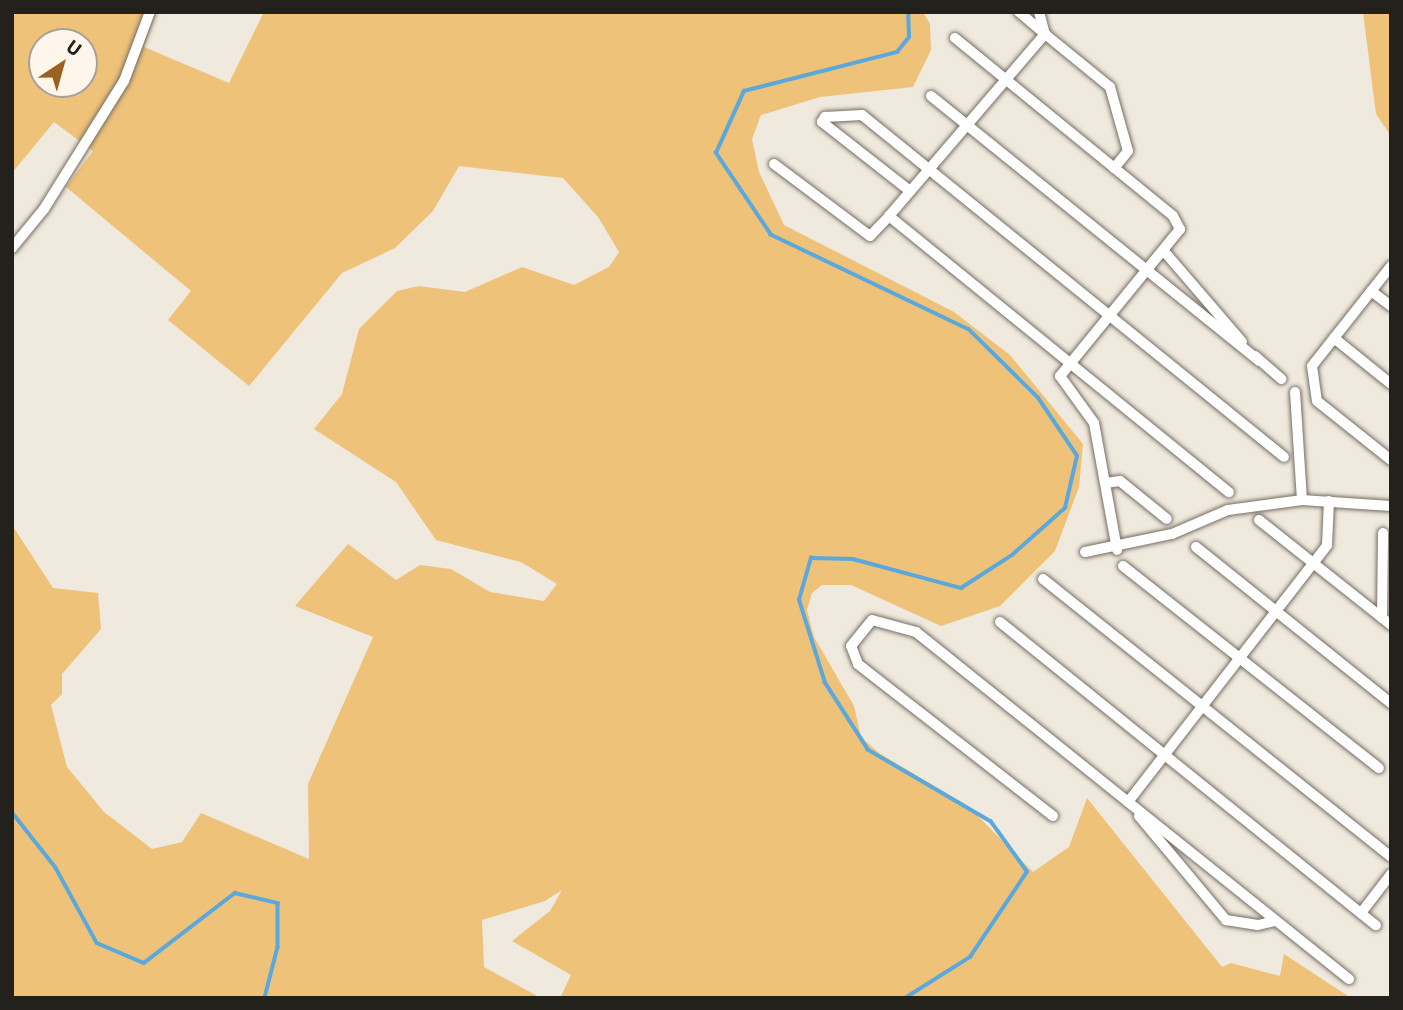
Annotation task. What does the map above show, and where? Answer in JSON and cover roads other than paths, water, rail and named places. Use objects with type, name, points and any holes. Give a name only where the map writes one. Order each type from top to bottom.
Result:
[{"type":"street","points":[[12,248],[44,209],[124,81],[150,12]]},
{"type":"street","points":[[1019,12],[1110,87],[1128,151],[1114,169]]},
{"type":"street","points":[[1039,12],[1045,34]]},
{"type":"street","points":[[774,164],[870,236],[1045,34]]},
{"type":"street","points":[[955,38],[1173,216],[1180,229],[1069,361],[1062,384],[1094,423],[1117,550]]},
{"type":"street","points":[[931,96],[1281,379]]},
{"type":"street","points":[[910,191],[822,122],[825,117],[862,115],[1284,457]]},
{"type":"street","points":[[889,216],[1229,492]]},
{"type":"street","points":[[1163,250],[1259,361]]},
{"type":"street","points":[[1391,266],[1312,366],[1314,395],[1391,460]]},
{"type":"street","points":[[1371,291],[1391,306]]},
{"type":"street","points":[[1334,338],[1391,384]]},
{"type":"street","points":[[1295,392],[1302,500]]},
{"type":"street","points":[[1106,483],[1120,481],[1167,519]]},
{"type":"street","points":[[1085,552],[1117,550],[1228,510],[1302,500],[1391,506]]},
{"type":"street","points":[[1128,802],[1327,545],[1328,501]]},
{"type":"street","points":[[1259,520],[1387,622]]},
{"type":"street","points":[[1383,533],[1387,622]]},
{"type":"street","points":[[1196,547],[1391,703]]},
{"type":"street","points":[[1123,566],[1380,768]]},
{"type":"street","points":[[1043,579],[1391,857]]},
{"type":"street","points":[[1053,816],[858,664],[851,646],[872,620],[916,632],[1349,979]]},
{"type":"street","points":[[1000,622],[1376,925]]},
{"type":"street","points":[[1128,802],[1226,920],[1258,925],[1276,921]]},
{"type":"street","points":[[1361,913],[1391,874]]},
{"type":"waterway","points":[[905,998],[970,957],[1027,872],[991,822],[868,750],[825,683],[799,600],[811,558],[853,559],[961,588],[1012,555],[1065,508],[1077,456],[1038,398],[969,330],[771,235],[716,153],[744,91],[897,52],[909,37],[908,12]]},
{"type":"waterway","points":[[12,812],[56,868],[97,943],[144,963],[235,893],[278,903],[278,947],[265,998]]}]
